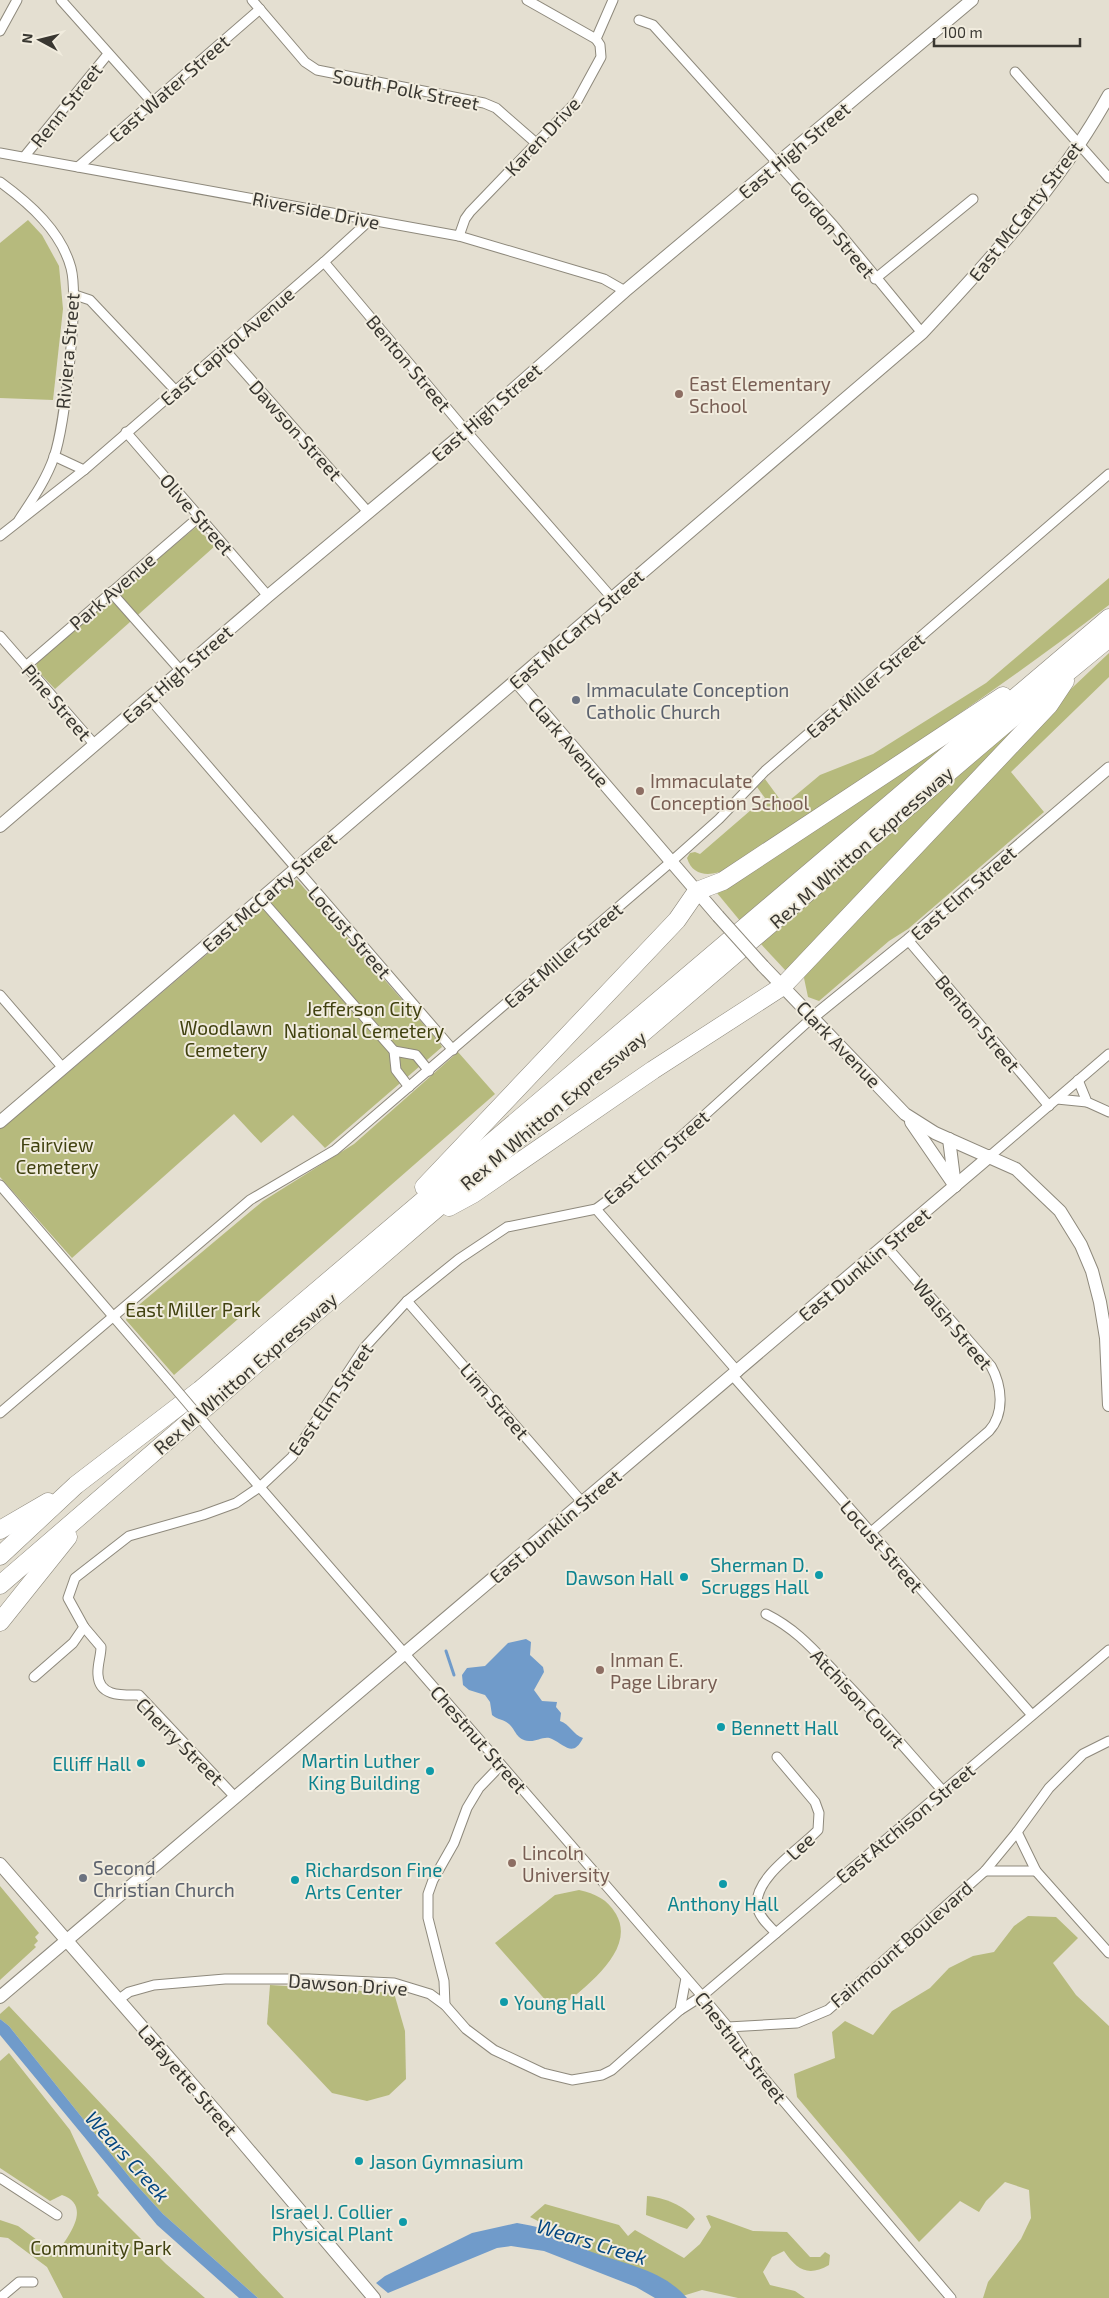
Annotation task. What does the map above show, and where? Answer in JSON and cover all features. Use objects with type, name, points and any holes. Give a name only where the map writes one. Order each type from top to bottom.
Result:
[{"type":"highway","name":"Rex M Whitton Expressway","points":[[0,1585],[1071,660],[1109,618]]},
{"type":"highway","name":"Rex M Whitton Expressway","points":[[0,1556],[76,1485],[200,1390],[378,1238],[1071,660],[1109,638]]},
{"type":"highway","points":[[378,1238],[677,920],[697,891],[723,880],[1071,660]]},
{"type":"highway","points":[[416,1226],[473,1194],[653,1070],[783,986],[1048,705],[1071,660]]},
{"type":"highway","points":[[0,1530],[76,1485]]},
{"type":"highway","points":[[0,1622],[94,1503]]},
{"type":"main road","name":"East High Street","points":[[0,826],[268,596],[466,431],[625,291],[972,0]]},
{"type":"main road","name":"East McCarty Street","points":[[0,1122],[922,333],[1000,248],[1078,145],[1109,95]]},
{"type":"main road","name":"Clark Avenue","points":[[516,681],[718,916],[763,966],[905,1114],[920,1126],[1016,1169],[1060,1210],[1081,1245],[1092,1271],[1108,1338],[1109,1406]]},
{"type":"main road","points":[[905,1114],[956,1186]]},
{"type":"main road","points":[[949,1139],[956,1186]]},
{"type":"main road","name":"East Dunklin Street","points":[[0,1997],[990,1156]]},
{"type":"main road","name":"Lafayette Street","points":[[0,1864],[226,2123],[374,2298]]},
{"type":"street","points":[[0,31],[17,0]]},
{"type":"street","points":[[61,0],[152,102]]},
{"type":"street","name":"South Polk Street","points":[[252,0],[305,62],[317,70],[484,103],[496,108],[536,143]]},
{"type":"street","points":[[527,0],[596,39]]},
{"type":"street","name":"Karen Drive","points":[[459,236],[465,219],[470,212],[577,101],[588,84],[601,56],[596,39],[613,0]]},
{"type":"street","name":"East Water Street","points":[[78,167],[260,9]]},
{"type":"street","name":"Gordon Street","points":[[639,20],[653,25],[834,226],[875,279],[922,333]]},
{"type":"street","name":"Renn Street","points":[[24,157],[108,54]]},
{"type":"street","points":[[1015,72],[1109,178]]},
{"type":"street","name":"Riverside Drive","points":[[0,153],[459,236],[604,279],[625,291]]},
{"type":"street","name":"Riviera Street","points":[[0,182],[37,212],[57,237],[71,268],[75,295],[64,402],[54,456]]},
{"type":"street","points":[[875,279],[973,199]]},
{"type":"street","name":"East Capitol Avenue","points":[[0,536],[84,470],[370,220]]},
{"type":"street","name":"Benton Street","points":[[324,262],[466,431],[612,598]]},
{"type":"street","points":[[75,295],[90,300],[176,390]]},
{"type":"street","name":"Dawson Street","points":[[224,349],[368,512]]},
{"type":"street","name":"Olive Street","points":[[126,432],[268,596]]},
{"type":"street","points":[[54,456],[84,470]]},
{"type":"street","name":"East Capitol Avenue","points":[[18,520],[39,491],[54,456]]},
{"type":"street","name":"East Miller Street","points":[[0,1413],[250,1200],[335,1150],[429,1071],[672,861],[719,818],[765,771],[1109,474]]},
{"type":"street","name":"Park Avenue","points":[[26,666],[198,517]]},
{"type":"street","points":[[111,592],[181,671]]},
{"type":"street","name":"Pine Street","points":[[0,636],[95,744]]},
{"type":"street","name":"Locust Street","points":[[150,699],[453,1050]]},
{"type":"street","name":"East Elm Street","points":[[84,1627],[68,1598],[75,1578],[129,1536],[203,1515],[236,1503],[261,1486],[292,1457],[364,1348],[407,1301],[459,1258],[507,1227],[596,1209],[623,1189],[813,1017],[908,940],[1109,768]]},
{"type":"street","points":[[261,899],[394,1051],[396,1070],[409,1087]]},
{"type":"street","name":"Benton Street","points":[[908,940],[1049,1106]]},
{"type":"street","points":[[0,995],[63,1068]]},
{"type":"street","points":[[394,1051],[416,1055],[429,1071]]},
{"type":"street","name":"East Dunklin Street","points":[[990,1156],[1109,1054]]},
{"type":"street","points":[[1078,1080],[1087,1102]]},
{"type":"street","points":[[1056,1099],[1087,1102],[1109,1112]]},
{"type":"street","name":"Chestnut Street","points":[[0,1185],[702,1996],[728,2027],[752,2064],[952,2298]]},
{"type":"street","name":"Locust Street","points":[[596,1209],[870,1533],[1032,1715]]},
{"type":"street","name":"Walsh Street","points":[[870,1533],[990,1431],[998,1416],[1000,1402],[1000,1386],[991,1366],[886,1246]]},
{"type":"street","name":"Linn Street","points":[[407,1301],[582,1502]]},
{"type":"street","name":"Atchison Court","points":[[766,1614],[787,1624],[805,1641],[877,1716],[942,1791]]},
{"type":"street","points":[[34,1677],[73,1643],[84,1627]]},
{"type":"street","name":"Cherry Street","points":[[84,1627],[101,1647],[98,1674],[100,1685],[114,1695],[139,1695],[235,1797]]},
{"type":"street","name":"East Atchison Street","points":[[702,1996],[1109,1650]]},
{"type":"street","name":"Fairmount Boulevard","points":[[728,2027],[797,2023],[828,2010],[985,1871],[1018,1832],[1049,1788],[1083,1754],[1109,1741]]},
{"type":"street","name":"Lee","points":[[776,1933],[762,1918],[756,1905],[759,1888],[772,1871],[818,1830],[819,1813],[815,1802],[777,1757]]},
{"type":"street","points":[[445,2005],[444,1981],[428,1918],[428,1894],[433,1880],[454,1844],[467,1808],[479,1788],[501,1765]]},
{"type":"street","points":[[1018,1832],[1036,1871],[1109,1952]]},
{"type":"street","name":"Fairmount Boulevard","points":[[985,1871],[1036,1871]]},
{"type":"street","name":"Dawson Drive","points":[[118,2000],[129,1992],[154,1985],[250,1978],[394,1984],[425,1991],[445,2005],[466,2029],[494,2050],[543,2073],[572,2080],[602,2075],[612,2070],[680,2010],[702,1996]]},
{"type":"street","points":[[680,2010],[686,1978]]},
{"type":"street","points":[[0,2178],[57,2215]]},
{"type":"street","points":[[0,2298],[19,2282],[33,2282]]},
{"type":"green space","points":[[28,220],[42,235],[59,266],[63,309],[53,400],[0,398],[0,243]]},
{"type":"green space","points":[[196,527],[215,546],[55,689],[36,669],[37,661]]},
{"type":"green space","points":[[1109,578],[1109,605],[1016,674],[921,740],[728,869],[704,874],[698,872],[690,865],[687,858],[690,853],[700,854],[765,798],[757,787],[765,779],[784,805],[820,775],[873,754],[986,683]]},
{"type":"green space","points":[[1109,653],[1109,677],[1011,772],[1044,812],[908,929],[889,941],[819,1001],[808,997],[804,978],[807,968],[1036,722]]},
{"type":"green space","points":[[989,709],[741,922],[717,893],[720,887]]},
{"type":"green space","points":[[1026,719],[786,971],[760,943],[1020,721]]},
{"type":"green space","points":[[297,880],[442,1047],[325,1148],[293,1115],[261,1143],[234,1114],[72,1258],[0,1177],[0,1127],[64,1076],[293,881]]},
{"type":"green space","name":"East Miller Park","points":[[458,1052],[495,1094],[174,1375],[126,1320],[128,1314],[263,1201],[354,1144]]},
{"type":"green space","points":[[0,1886],[39,1933],[35,1937],[38,1941],[34,1945],[36,1947],[0,1980]]},
{"type":"green space","points":[[579,1890],[601,1898],[613,1909],[621,1928],[619,1942],[613,1956],[603,1969],[556,2012],[495,1943],[555,1895]]},
{"type":"green space","points":[[1028,1916],[1056,1917],[1078,1938],[1053,1963],[1076,1995],[1109,2026],[1109,2298],[983,2298],[988,2282],[1021,2239],[1031,2218],[1029,2190],[1005,2182],[986,2201],[979,2212],[960,2201],[919,2242],[797,2097],[794,2074],[835,2058],[832,2032],[845,2021],[873,2035],[892,2011],[930,1988],[949,1968],[973,1956],[994,1952],[1014,1926]]},
{"type":"green space","points":[[270,1985],[394,1993],[405,2031],[406,2079],[389,2095],[367,2101],[332,2093],[267,2024]]},
{"type":"green space","points":[[9,2006],[284,2298],[258,2298],[163,2214],[131,2179],[9,2026],[0,2019],[0,2014]]},
{"type":"green space","name":"Community Park","points":[[9,2053],[70,2130],[99,2193],[97,2195],[166,2264],[205,2298],[63,2298],[47,2267],[8,2238],[0,2237],[0,2220],[18,2226],[56,2254],[71,2231],[77,2214],[76,2206],[71,2200],[62,2195],[50,2201],[0,2168],[0,2061]]},
{"type":"green space","points":[[647,2196],[673,2203],[686,2210],[695,2219],[687,2229],[646,2215]]},
{"type":"green space","points":[[545,2204],[619,2225],[628,2236],[635,2230],[684,2258],[700,2244],[711,2227],[706,2216],[709,2215],[753,2231],[787,2232],[810,2257],[820,2257],[825,2252],[830,2255],[829,2265],[822,2269],[809,2271],[798,2267],[784,2251],[772,2257],[763,2272],[770,2285],[795,2291],[805,2298],[738,2298],[702,2290],[676,2298],[599,2267],[554,2229],[530,2217]]},
{"type":"water","points":[[526,1639],[531,1642],[530,1655],[543,1667],[544,1672],[534,1690],[542,1701],[557,1702],[556,1707],[561,1713],[560,1721],[583,1738],[572,1749],[549,1738],[532,1741],[521,1739],[507,1722],[492,1715],[490,1702],[485,1695],[469,1690],[463,1685],[462,1675],[467,1668],[485,1666],[508,1643]]},
{"type":"water","points":[[0,2019],[9,2026],[131,2179],[163,2214],[258,2298],[239,2298],[157,2225],[0,2035]]},
{"type":"water","points":[[517,2223],[556,2233],[569,2238],[589,2251],[655,2274],[677,2288],[687,2298],[655,2298],[636,2287],[544,2251],[511,2246],[497,2248],[388,2293],[376,2283],[385,2276],[472,2233]]},
{"type":"waterway","points":[[446,1651],[454,1675]]},
{"type":"place","name":"East Elementary School","points":[[679,394]]},
{"type":"place","name":"Immaculate Conception Catholic Church","points":[[576,700]]},
{"type":"place","name":"Immaculate Conception School","points":[[640,791]]},
{"type":"place","name":"Sherman D. Scruggs Hall","points":[[819,1575]]},
{"type":"place","name":"Dawson Hall","points":[[684,1577]]},
{"type":"place","name":"Inman E. Page Library","points":[[600,1670]]},
{"type":"place","name":"Bennett Hall","points":[[721,1727]]},
{"type":"place","name":"Elliff Hall","points":[[141,1763]]},
{"type":"place","name":"Martin Luther King Building","points":[[430,1771]]},
{"type":"place","name":"Lincoln University","points":[[512,1863]]},
{"type":"place","name":"Second Christian Church","points":[[83,1878]]},
{"type":"place","name":"Richardson Fine Arts Center","points":[[295,1880]]},
{"type":"place","name":"Anthony Hall","points":[[723,1884]]},
{"type":"place","name":"Young Hall","points":[[504,2002]]},
{"type":"place","name":"Jason Gymnasium","points":[[359,2161]]},
{"type":"place","name":"Israel J. Collier Physical Plant","points":[[403,2222]]},
{"type":"park label","name":"Jefferson City National Cemetery","points":[[364,1019]]},
{"type":"park label","name":"Woodlawn Cemetery","points":[[226,1038]]},
{"type":"park label","name":"Fairview Cemetery","points":[[57,1155]]},
{"type":"water label","name":"Wears Creek","points":[[128,2156]]},
{"type":"water label","name":"Wears Creek","points":[[592,2241]]}]
